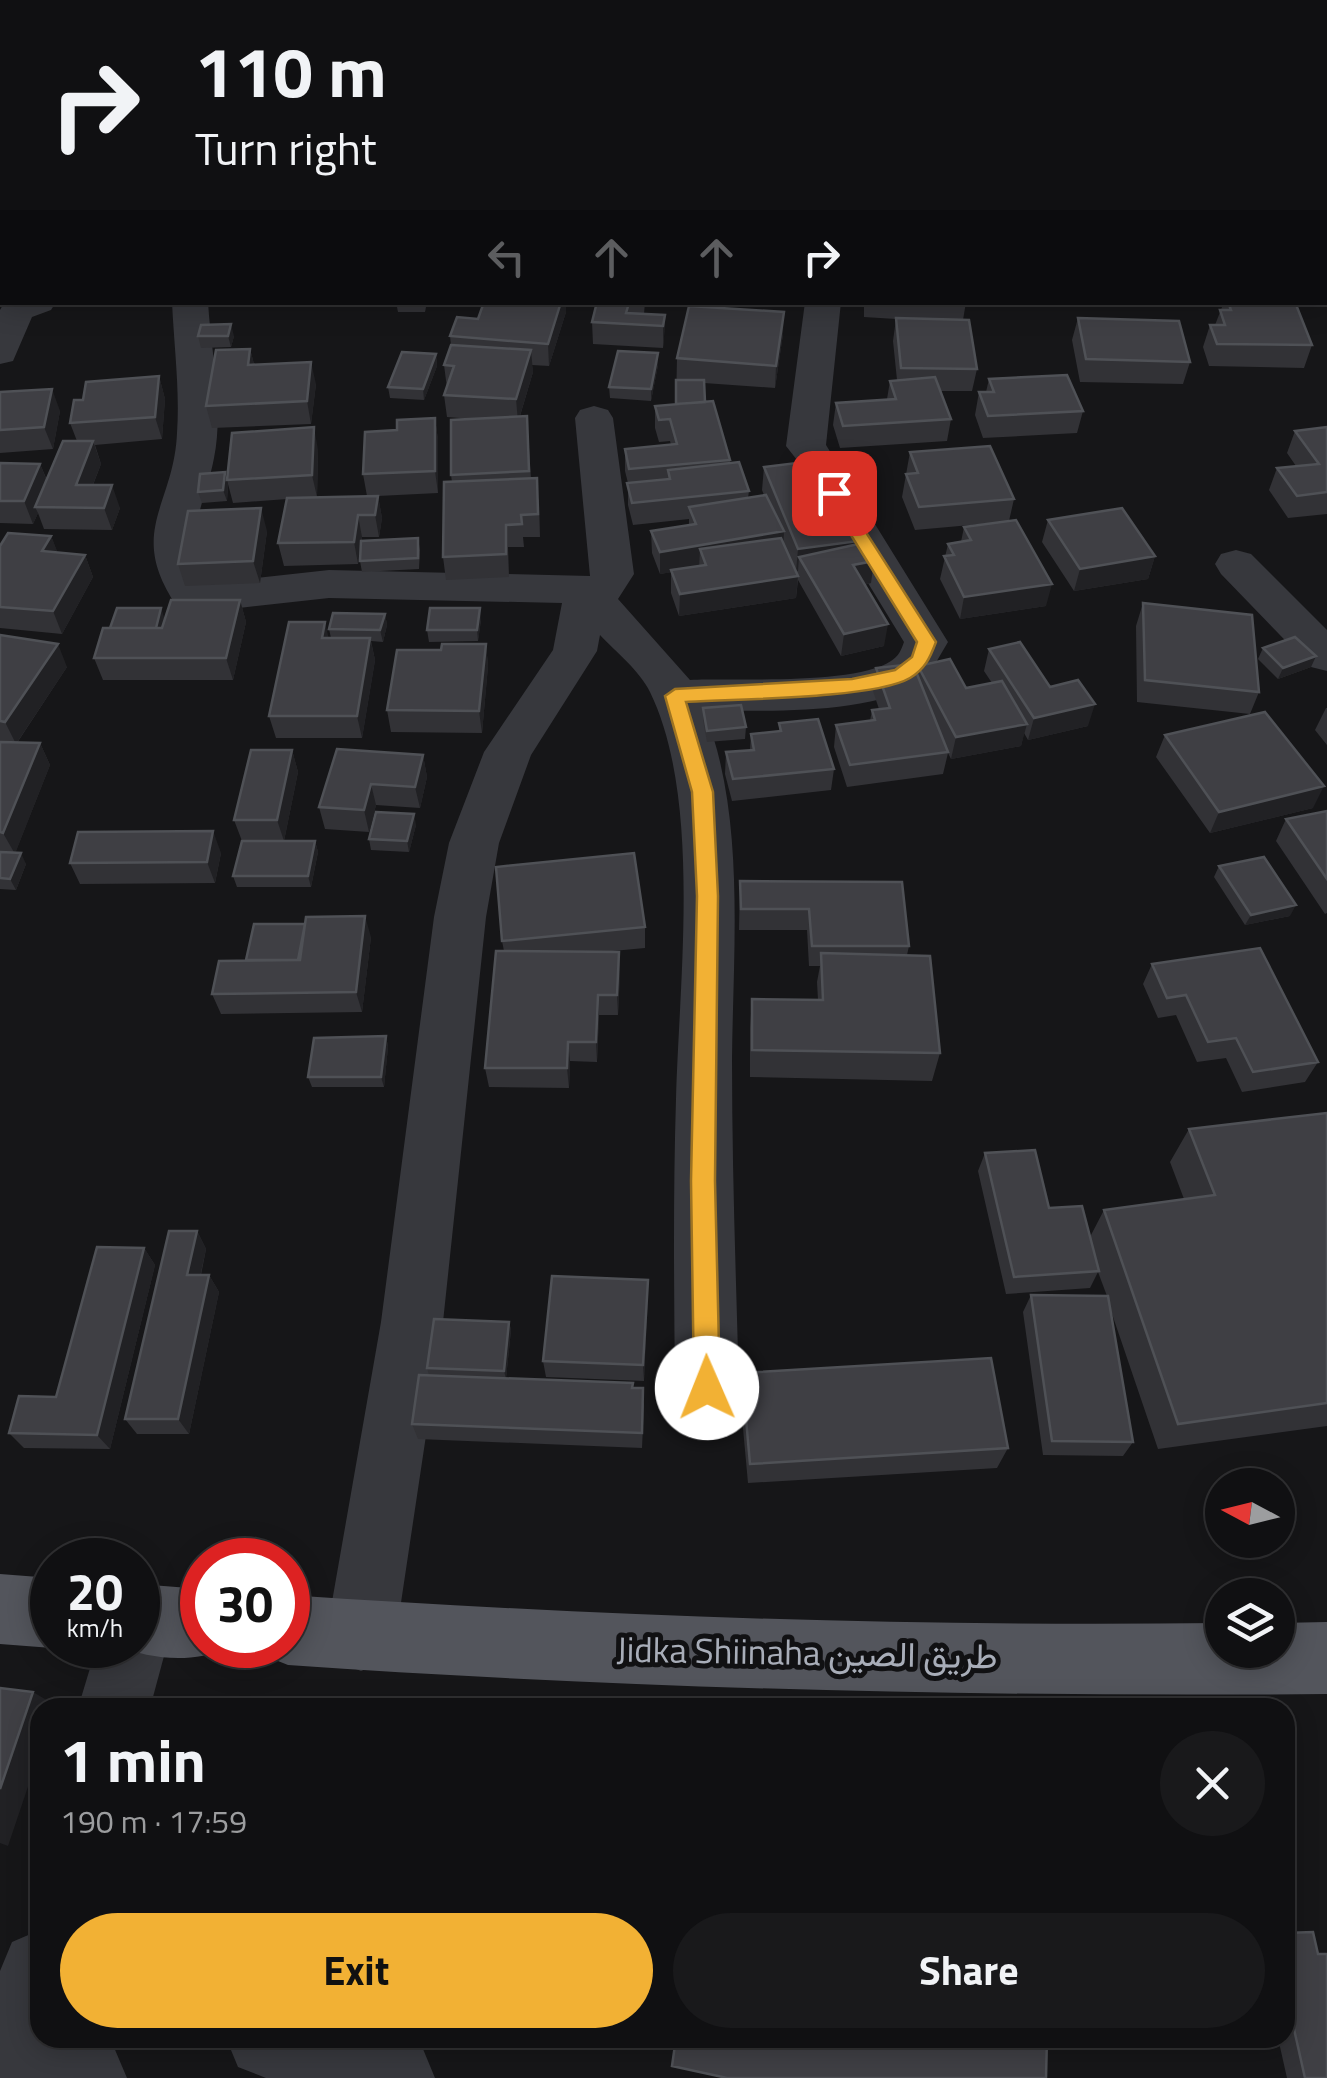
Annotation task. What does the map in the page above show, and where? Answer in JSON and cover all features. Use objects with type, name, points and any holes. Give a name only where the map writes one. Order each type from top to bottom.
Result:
[{"type":"main road","points":[[0,1610],[30,1612]]},
{"type":"main road","name":"Jidka Shiinaha طريق الصين","points":[[310,1632],[514,1647],[838,1656],[1327,1658]]},
{"type":"street","points":[[0,353],[17,311],[31,305]]},
{"type":"street","points":[[190,305],[198,440],[176,518],[173,556],[176,578],[189,592],[240,594],[329,584],[602,590],[613,574],[594,418]]},
{"type":"street","points":[[675,696],[852,685],[901,675],[920,660],[926,642],[806,446],[823,305]]},
{"type":"street","points":[[1236,564],[1327,656]]},
{"type":"street","points":[[586,592],[669,682],[702,792],[708,896],[703,1181],[707,1388]]},
{"type":"street","points":[[361,1636],[412,1322],[460,917],[474,843],[508,752],[576,650],[586,592]]},
{"type":"street","points":[[118,1698],[132,1668]]},
{"type":"street","points":[[4,2078],[30,2000]]},
{"type":"street","points":[[74,2048],[86,2078]]},
{"type":"street","points":[[299,2048],[394,2078]]},
{"type":"building","points":[[483,305],[560,305],[548,344],[450,336],[457,317],[478,319]]},
{"type":"building","points":[[596,305],[628,305],[626,313],[665,315],[663,326],[592,322]]},
{"type":"building","points":[[1229,305],[1296,305],[1312,345],[1217,344],[1210,325],[1225,325],[1220,310],[1231,310]]},
{"type":"building","points":[[689,306],[784,312],[776,366],[677,358]]},
{"type":"building","points":[[896,318],[969,320],[977,369],[901,368]]},
{"type":"building","points":[[1078,318],[1179,321],[1190,362],[1086,359]]},
{"type":"building","points":[[231,324],[228,336],[198,336],[201,325]]},
{"type":"building","points":[[451,345],[531,350],[516,399],[444,395],[454,366],[444,365]]},
{"type":"building","points":[[250,349],[248,365],[311,362],[307,401],[206,406],[216,350]]},
{"type":"building","points":[[618,351],[658,353],[651,389],[609,387]]},
{"type":"building","points":[[402,352],[436,354],[423,389],[388,387]]},
{"type":"building","points":[[1067,375],[1083,411],[988,416],[979,392],[994,392],[989,379]]},
{"type":"building","points":[[159,376],[155,417],[70,423],[74,400],[83,400],[86,382]]},
{"type":"building","points":[[935,377],[951,419],[843,426],[836,403],[896,399],[890,381]]},
{"type":"building","points":[[676,380],[704,380],[705,402],[676,404]]},
{"type":"building","points":[[52,389],[44,427],[0,430],[0,392]]},
{"type":"building","points":[[713,401],[730,460],[629,469],[625,449],[677,444],[670,419],[659,420],[655,406]]},
{"type":"building","points":[[527,416],[529,471],[451,475],[451,420]]},
{"type":"building","points":[[435,418],[435,471],[363,474],[365,432],[397,430],[397,420]]},
{"type":"building","points":[[314,427],[312,475],[227,480],[232,433]]},
{"type":"building","points":[[1327,427],[1327,492],[1297,496],[1277,468],[1319,464],[1295,431]]},
{"type":"building","points":[[63,441],[93,441],[76,485],[112,485],[104,508],[35,507]]},
{"type":"building","points":[[990,446],[1014,499],[919,507],[906,474],[918,473],[910,452]]},
{"type":"building","points":[[821,460],[829,476],[813,478],[831,518],[854,515],[866,540],[798,549],[764,467]]},
{"type":"building","points":[[739,462],[749,491],[632,503],[627,483],[670,479],[668,470]]},
{"type":"building","points":[[0,463],[40,464],[24,501],[0,501]]},
{"type":"building","points":[[225,472],[223,490],[198,492],[200,474]]},
{"type":"building","points":[[537,478],[538,514],[521,515],[522,524],[506,525],[506,554],[443,557],[444,482]]},
{"type":"building","points":[[766,495],[784,531],[660,552],[651,531],[696,524],[689,507]]},
{"type":"building","points":[[378,496],[375,515],[358,515],[354,542],[278,543],[287,498]]},
{"type":"building","points":[[261,508],[253,561],[178,564],[188,511]]},
{"type":"building","points":[[1122,508],[1155,556],[1080,569],[1048,520]]},
{"type":"building","points":[[1016,520],[1052,584],[964,597],[944,556],[954,555],[948,544],[971,540],[964,527]]},
{"type":"building","points":[[8,533],[51,536],[42,551],[85,555],[53,611],[0,607],[0,546]]},
{"type":"building","points":[[418,538],[418,558],[360,561],[361,541]]},
{"type":"building","points":[[781,538],[798,576],[680,594],[671,570],[706,565],[700,549]]},
{"type":"building","points":[[863,543],[874,561],[853,565],[888,624],[844,634],[799,557]]},
{"type":"building","points":[[171,600],[240,600],[226,658],[94,658],[103,628],[162,628]]},
{"type":"building","points":[[1143,603],[1252,615],[1259,692],[1145,680]]},
{"type":"building","points":[[117,608],[161,608],[156,628],[110,628]]},
{"type":"building","points":[[430,608],[480,608],[477,630],[427,630]]},
{"type":"building","points":[[333,613],[385,614],[380,630],[329,629]]},
{"type":"building","points":[[289,622],[325,622],[322,638],[370,638],[357,716],[269,716]]},
{"type":"building","points":[[0,635],[58,644],[5,722],[0,721]]},
{"type":"building","points":[[1295,637],[1316,656],[1283,668],[1263,648]]},
{"type":"building","points":[[1020,642],[1050,687],[1078,680],[1095,704],[1034,718],[989,649]]},
{"type":"building","points":[[442,644],[486,644],[479,711],[387,710],[397,650],[441,650]]},
{"type":"building","points":[[950,659],[966,688],[1002,681],[1027,724],[956,737],[918,666]]},
{"type":"building","points":[[913,664],[948,752],[850,765],[836,725],[875,720],[872,710],[890,708],[876,668]]},
{"type":"building","points":[[741,705],[746,727],[707,731],[703,708]]},
{"type":"building","points":[[1265,712],[1324,786],[1219,812],[1165,735]]},
{"type":"building","points":[[818,719],[834,769],[733,779],[726,752],[754,750],[751,734],[781,731],[779,723]]},
{"type":"building","points":[[0,742],[40,743],[3,833],[0,832]]},
{"type":"building","points":[[337,749],[423,755],[415,787],[371,784],[364,810],[319,807]]},
{"type":"building","points":[[251,750],[292,750],[277,820],[234,820]]},
{"type":"building","points":[[1327,811],[1327,879],[1286,819]]},
{"type":"building","points":[[376,812],[414,814],[407,841],[369,839]]},
{"type":"building","points":[[213,831],[207,862],[70,863],[78,832]]},
{"type":"building","points":[[242,841],[315,841],[308,876],[233,876]]},
{"type":"building","points":[[0,852],[21,853],[10,879],[0,878]]},
{"type":"building","points":[[634,853],[645,927],[502,941],[496,867]]},
{"type":"building","points":[[1264,857],[1296,905],[1251,915],[1219,866]]},
{"type":"building","points":[[740,881],[902,882],[909,946],[812,946],[809,909],[741,909]]},
{"type":"building","points":[[365,916],[356,992],[212,994],[219,961],[300,960],[306,917]]},
{"type":"building","points":[[254,924],[305,924],[298,960],[246,960]]},
{"type":"building","points":[[1260,948],[1318,1062],[1253,1072],[1236,1038],[1208,1042],[1186,995],[1167,998],[1152,964]]},
{"type":"building","points":[[496,951],[619,952],[617,995],[598,995],[596,1042],[568,1042],[567,1068],[485,1068]]},
{"type":"building","points":[[821,953],[930,956],[940,1053],[752,1050],[752,999],[823,1000]]},
{"type":"building","points":[[386,1036],[381,1077],[308,1077],[314,1038]]},
{"type":"building","points":[[1327,1113],[1327,1403],[1178,1424],[1104,1210],[1215,1195],[1189,1129]]},
{"type":"building","points":[[1035,1150],[1049,1208],[1082,1206],[1099,1271],[1014,1277],[985,1153]]},
{"type":"building","points":[[169,1231],[197,1231],[187,1275],[209,1275],[178,1419],[125,1419]]},
{"type":"building","points":[[97,1247],[144,1248],[97,1435],[9,1433],[19,1396],[56,1397]]},
{"type":"building","points":[[552,1276],[648,1280],[643,1365],[543,1361]]},
{"type":"building","points":[[1031,1295],[1108,1296],[1133,1442],[1052,1441]]},
{"type":"building","points":[[434,1319],[509,1322],[504,1371],[427,1368]]},
{"type":"building","points":[[991,1358],[1008,1448],[750,1464],[742,1373]]},
{"type":"building","points":[[419,1375],[633,1383],[632,1388],[643,1388],[642,1433],[412,1424]]},
{"type":"building","points":[[0,1688],[33,1692],[30,1698],[0,1789]]},
{"type":"building","points":[[1313,1932],[1318,1954],[1327,1954],[1327,2078],[1305,2078],[1295,2034],[1295,1933]]},
{"type":"building","points":[[675,2048],[1047,2048],[1046,2078],[727,2078],[672,2066]]},
{"type":"route","points":[[707,1388],[703,1181],[708,896],[702,792],[675,696],[852,685],[901,675],[920,660],[926,642],[834,493]]}]
